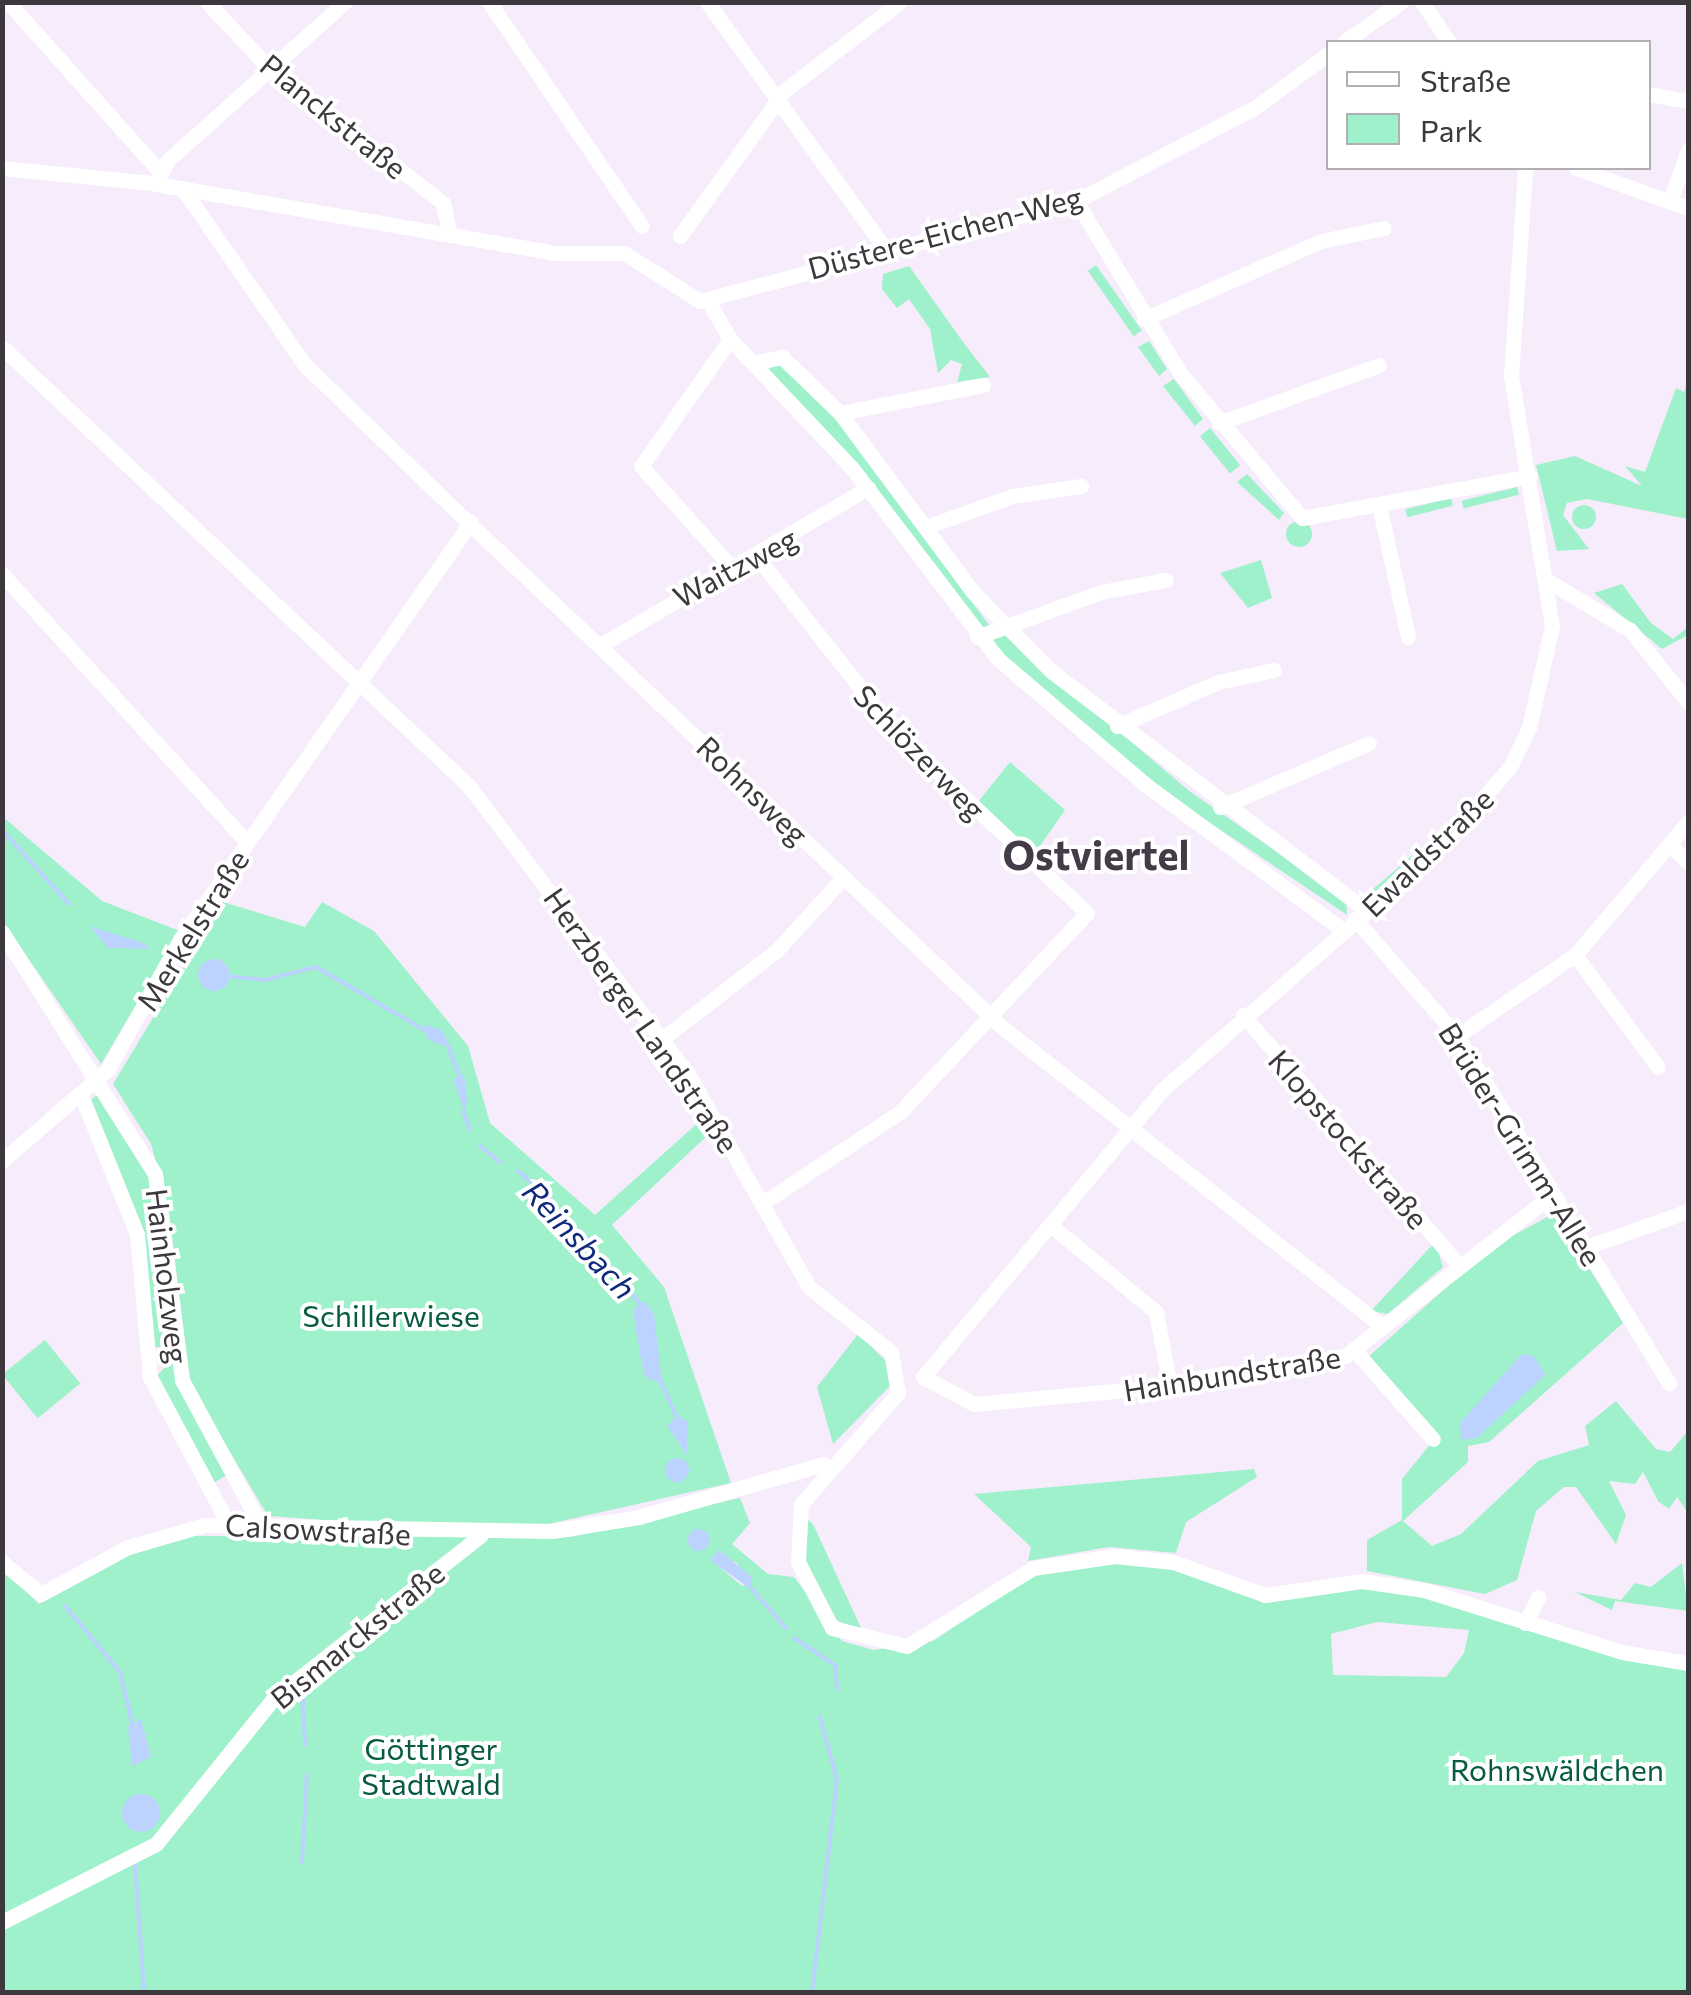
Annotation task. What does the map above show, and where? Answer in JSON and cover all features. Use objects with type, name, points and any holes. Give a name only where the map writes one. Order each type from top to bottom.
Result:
[{"type":"street","points":[[8,2],[157,177],[185,192],[555,252],[620,252],[689,299],[707,299]]},
{"type":"street","name":"Planckstraße","points":[[207,2],[269,68],[443,203],[449,232]]},
{"type":"street","points":[[2,168],[157,177],[269,68],[345,2]]},
{"type":"street","points":[[490,2],[642,226]]},
{"type":"street","points":[[707,2],[883,246]]},
{"type":"street","points":[[680,236],[778,100],[900,2]]},
{"type":"street","points":[[1347,40],[1401,2]]},
{"type":"street","points":[[1422,2],[1449,40]]},
{"type":"street","name":"Düstere-Eichen-Weg","points":[[707,299],[883,246],[1076,200],[1254,108],[1326,55]]},
{"type":"street","points":[[1651,95],[1688,101]]},
{"type":"street","points":[[1670,201],[1688,150]]},
{"type":"street","name":"Ewaldstraße","points":[[922,1376],[1054,1227],[1130,1128],[1242,1015],[1462,827],[1510,768],[1546,660],[1550,582],[1509,337],[1525,170]]},
{"type":"street","points":[[1582,170],[1688,208]]},
{"type":"street","name":"Rohnsweg","points":[[185,192],[305,366],[993,1019],[1382,1326]]},
{"type":"street","points":[[1076,200],[1144,319],[1219,423],[1302,518],[1530,476]]},
{"type":"street","points":[[1144,319],[1290,252],[1384,228]]},
{"type":"street","name":"Brüder-Grimm-Allee","points":[[707,299],[730,340],[868,488],[978,637],[1146,784],[1355,920]]},
{"type":"street","points":[[730,340],[641,466],[733,569]]},
{"type":"street","name":"Herzberger Landstraße","points":[[2,347],[358,678],[482,801],[662,1038],[764,1202],[809,1288],[877,1339],[902,1377]]},
{"type":"street","name":"Brüder-Grimm-Allee","points":[[752,363],[790,362],[840,413],[1004,626],[1117,726],[1355,920],[1457,1036],[1668,1383]]},
{"type":"street","points":[[1219,423],[1379,365]]},
{"type":"street","points":[[840,413],[984,385]]},
{"type":"street","points":[[926,527],[1012,496],[1082,486]]},
{"type":"street","name":"Waitzweg","points":[[601,645],[757,557],[868,488]]},
{"type":"street","points":[[1379,504],[1408,637]]},
{"type":"street","name":"Merkelstraße","points":[[2,1161],[98,1080],[248,842],[358,678],[471,522]]},
{"type":"street","name":"Schlözerweg","points":[[757,557],[896,732],[1087,913],[993,1019]]},
{"type":"street","points":[[2,574],[248,842]]},
{"type":"street","points":[[978,637],[1166,580]]},
{"type":"street","points":[[1550,582],[1630,630],[1688,702]]},
{"type":"street","points":[[1117,726],[1218,682],[1274,670]]},
{"type":"street","points":[[1220,807],[1369,742]]},
{"type":"street","points":[[1457,1036],[1575,954],[1688,822]]},
{"type":"street","points":[[1671,846],[1688,862]]},
{"type":"street","points":[[662,1038],[776,950],[844,877]]},
{"type":"street","name":"Hainholzweg","points":[[2,932],[145,1152],[166,1212],[182,1380],[260,1524]]},
{"type":"street","points":[[1575,954],[1658,1066]]},
{"type":"street","name":"Klopstockstraße","points":[[1242,1015],[1456,1262]]},
{"type":"street","points":[[764,1202],[900,1112],[993,1019]]},
{"type":"street","name":"Hainholzweg","points":[[81,1095],[137,1234],[150,1378],[228,1523]]},
{"type":"street","name":"Hainbundstraße","points":[[922,1376],[974,1404],[1170,1387],[1356,1352],[1456,1262],[1553,1194]]},
{"type":"street","points":[[1586,1247],[1688,1210]]},
{"type":"street","points":[[1054,1227],[1156,1312],[1170,1387]]},
{"type":"street","points":[[1356,1352],[1433,1439]]},
{"type":"street","points":[[922,1376],[902,1377],[892,1402],[828,1463],[801,1504],[795,1543],[809,1596],[832,1628],[874,1644],[934,1636],[1033,1568],[1114,1556],[1172,1562],[1265,1594],[1362,1581],[1424,1590],[1525,1623],[1688,1663]]},
{"type":"street","points":[[481,1535],[624,1521],[828,1463]]},
{"type":"street","points":[[781,1479],[801,1504]]},
{"type":"street","name":"Calsowstraße","points":[[2,1562],[42,1594],[128,1547],[228,1523],[481,1535]]},
{"type":"street","name":"Bismarckstraße","points":[[2,1922],[156,1844],[274,1698],[481,1535]]},
{"type":"street","points":[[1525,1623],[1538,1597]]},
{"type":"green space","points":[[1096,265],[1142,331],[1134,336],[1088,271]]},
{"type":"green space","points":[[909,266],[990,377],[957,382],[962,364],[951,360],[938,373],[930,329],[909,299],[897,308],[882,289],[883,274]]},
{"type":"green space","points":[[1149,341],[1167,369],[1159,376],[1138,347]]},
{"type":"green space","points":[[781,364],[820,398],[989,625],[981,628],[765,370]]},
{"type":"green space","points":[[1174,379],[1203,419],[1195,426],[1163,386]]},
{"type":"green space","points":[[1688,379],[1688,519],[1587,499],[1567,503],[1563,515],[1589,549],[1557,551],[1536,465],[1575,456],[1642,486],[1625,466],[1645,472],[1676,388],[1684,392]]},
{"type":"green space","points":[[1210,428],[1240,465],[1230,473],[1200,436]]},
{"type":"green space","points":[[1247,474],[1284,513],[1279,520],[1237,482]]},
{"type":"green space","points":[[1517,487],[1519,495],[1464,509],[1462,501]]},
{"type":"green space","points":[[1451,498],[1453,506],[1407,517],[1405,509]]},
{"type":"green space","points":[[1584,505],[1593,508],[1593,526],[1584,529],[1575,526],[1572,517],[1575,508]]},
{"type":"green space","points":[[1299,521],[1308,525],[1312,534],[1308,543],[1299,547],[1290,543],[1286,534],[1290,525]]},
{"type":"green space","points":[[1261,560],[1272,598],[1248,608],[1220,573]]},
{"type":"green space","points":[[1622,584],[1651,623],[1673,639],[1688,627],[1688,635],[1662,649],[1594,593]]},
{"type":"green space","points":[[1004,634],[1188,790],[1346,900],[1347,915],[1151,783],[996,651],[992,638]]},
{"type":"green space","points":[[1010,762],[1065,810],[1033,856],[978,802]]},
{"type":"green space","points":[[1461,813],[1372,896],[1363,898]]},
{"type":"green space","points":[[3,817],[102,901],[180,931],[101,1064],[3,922]]},
{"type":"green space","name":"Schillerwiese","points":[[223,902],[305,927],[322,902],[374,931],[468,1046],[490,1123],[595,1215],[701,1120],[710,1133],[612,1225],[664,1287],[731,1483],[548,1524],[454,1529],[268,1516],[190,1385],[169,1211],[151,1144],[113,1084]]},
{"type":"green space","points":[[97,1095],[153,1180],[171,1348],[228,1474],[212,1484],[154,1379],[167,1365],[165,1348],[151,1346],[140,1232],[88,1102]]},
{"type":"green space","points":[[1555,1213],[1623,1323],[1489,1442],[1468,1446],[1468,1462],[1403,1521],[1432,1546],[1461,1534],[1538,1461],[1589,1445],[1585,1426],[1616,1401],[1656,1449],[1670,1452],[1688,1431],[1688,1513],[1677,1497],[1669,1509],[1658,1501],[1643,1472],[1635,1484],[1609,1481],[1626,1515],[1616,1544],[1576,1487],[1564,1487],[1536,1511],[1517,1580],[1485,1594],[1367,1571],[1367,1540],[1402,1520],[1402,1479],[1436,1437],[1367,1358],[1493,1246]]},
{"type":"green space","points":[[1435,1242],[1443,1267],[1388,1314],[1371,1311]]},
{"type":"green space","points":[[858,1334],[886,1361],[890,1386],[833,1444],[817,1387]]},
{"type":"green space","points":[[45,1340],[80,1384],[37,1418],[2,1375]]},
{"type":"green space","points":[[1254,1469],[1257,1477],[1186,1522],[1176,1553],[1109,1547],[1028,1561],[1031,1547],[974,1494]]},
{"type":"green space","name":"Göttinger Stadtwald","points":[[740,1498],[750,1523],[732,1544],[768,1574],[794,1577],[842,1641],[874,1650],[933,1641],[1037,1572],[1113,1560],[1160,1565],[1256,1599],[1359,1585],[1422,1597],[1617,1658],[1688,1670],[1688,1992],[3,1992],[2,1568],[39,1604],[130,1555],[193,1536],[571,1537]],"holes":[[[710,1559],[736,1562],[749,1582],[742,1586]],[[1377,1622],[1469,1630],[1464,1653],[1446,1677],[1333,1675],[1331,1634]]]},
{"type":"green space","points":[[807,1519],[813,1524],[863,1632],[834,1619],[804,1558]]},
{"type":"green space","points":[[1682,1563],[1688,1611],[1615,1601],[1612,1610],[1575,1592],[1621,1600],[1635,1583],[1651,1587]]},
{"type":"water","points":[[90,926],[146,944],[148,949],[108,948]]},
{"type":"water","points":[[214,959],[225,964],[230,975],[225,986],[214,991],[203,986],[198,975],[203,964]]},
{"type":"water","points":[[425,1024],[441,1030],[453,1050],[427,1039]]},
{"type":"water","points":[[464,1075],[467,1098],[465,1113],[453,1079]]},
{"type":"water","points":[[644,1301],[654,1314],[662,1384],[645,1377],[640,1355],[633,1310]]},
{"type":"water","points":[[1521,1355],[1532,1355],[1546,1374],[1477,1438],[1461,1440],[1460,1423]]},
{"type":"water","points":[[677,1416],[687,1421],[687,1455],[667,1426]]},
{"type":"water","points":[[677,1458],[686,1461],[686,1479],[677,1482],[668,1479],[665,1470],[668,1461]]},
{"type":"water","points":[[699,1529],[707,1532],[707,1548],[699,1551],[691,1548],[688,1540],[691,1532]]},
{"type":"water","points":[[719,1550],[751,1576],[752,1590],[710,1560]]},
{"type":"water","points":[[141,1719],[151,1757],[132,1766],[128,1726]]},
{"type":"water","points":[[141,1794],[155,1799],[160,1813],[155,1827],[141,1832],[127,1827],[122,1813],[127,1799]]},
{"type":"waterway","points":[[2,830],[69,904]]},
{"type":"waterway","name":"Reinsbach","points":[[227,976],[265,980],[316,967],[426,1031]]},
{"type":"waterway","name":"Reinsbach","points":[[449,1049],[460,1077]]},
{"type":"waterway","name":"Reinsbach","points":[[463,1111],[470,1130]]},
{"type":"waterway","name":"Reinsbach","points":[[480,1146],[500,1162]]},
{"type":"waterway","name":"Reinsbach","points":[[518,1171],[552,1200]]},
{"type":"waterway","name":"Reinsbach","points":[[582,1232],[641,1305]]},
{"type":"waterway","name":"Reinsbach","points":[[661,1382],[677,1418]]},
{"type":"waterway","name":"Reinsbach","points":[[750,1587],[786,1628]]},
{"type":"waterway","points":[[65,1606],[120,1672],[133,1726]]},
{"type":"waterway","name":"Reinsbach","points":[[794,1638],[835,1665],[837,1689]]},
{"type":"waterway","points":[[302,1685],[305,1745]]},
{"type":"waterway","points":[[812,1992],[837,1780],[820,1717]]},
{"type":"waterway","points":[[302,1863],[307,1774]]},
{"type":"waterway","points":[[135,1865],[144,1992]]},
{"type":"district","name":"Ostviertel","points":[[1096,854]]},
{"type":"park label","name":"Rohnswäldchen","points":[[1557,1769]]}]
